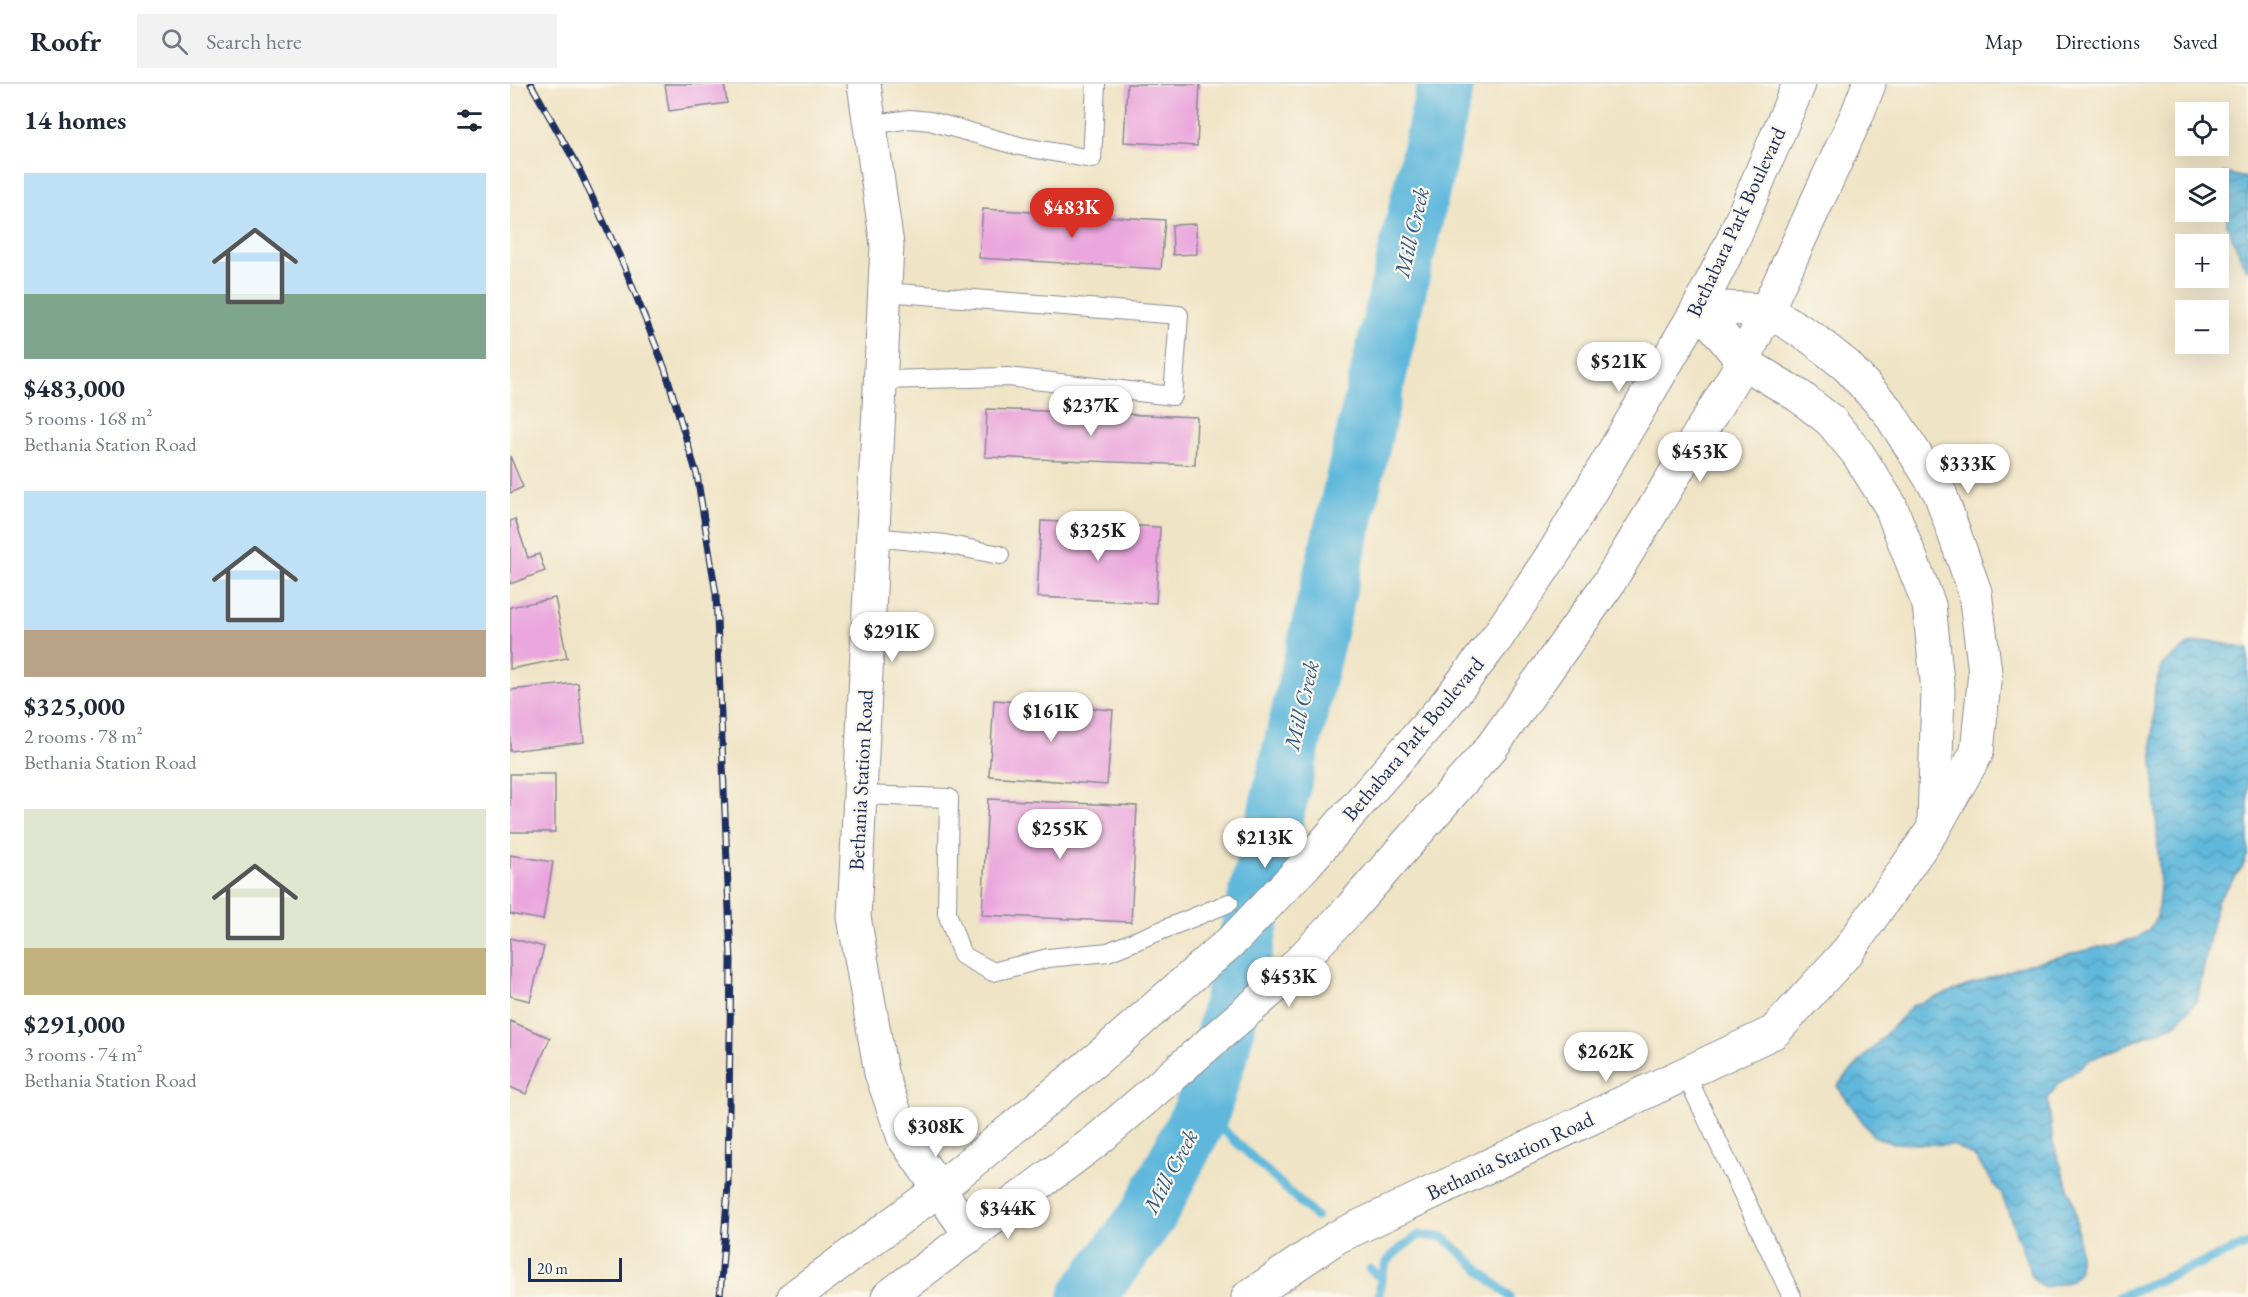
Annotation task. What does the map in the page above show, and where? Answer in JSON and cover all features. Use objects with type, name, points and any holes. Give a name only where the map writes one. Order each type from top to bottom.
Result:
[{"type":"street","name":"Bethania Station Road","points":[[864,84],[887,245],[854,918],[881,1073],[904,1138],[971,1236]]},
{"type":"street","name":"Bethabara Park Boulevard","points":[[794,1297],[938,1190],[1104,1052],[1236,937],[1306,864],[1445,705],[1496,639],[1557,548],[1700,307],[1732,242],[1799,84]]},
{"type":"street","points":[[888,1297],[1096,1141],[1277,985],[1350,909],[1491,748],[1601,593],[1646,524],[1743,362],[1857,115],[1869,84]]},
{"type":"street","name":"Bethania Station Road","points":[[1248,1297],[1337,1237],[1774,1032],[1848,951],[1934,828],[1977,752],[1985,672],[1976,592],[1940,493],[1888,411],[1847,366],[1812,338],[1767,310],[1700,307]]},
{"type":"street","points":[[1700,307],[1743,362],[1799,396],[1831,421],[1858,454],[1890,505],[1929,605],[1938,690],[1934,828]]},
{"type":"lane","points":[[870,125],[910,119],[930,121],[1019,146],[1092,159],[1096,84]]},
{"type":"lane","points":[[881,380],[1008,377],[1173,396],[1179,315],[885,292]]},
{"type":"lane","points":[[873,537],[945,544],[1000,555]]},
{"type":"lane","points":[[860,795],[949,798],[947,913],[962,955],[993,972],[1048,958],[1108,952],[1229,903]]},
{"type":"lane","points":[[1685,1073],[1792,1297]]},
{"type":"water","points":[[2229,174],[2248,178],[2248,270],[2245,268],[2227,222],[2229,222]]},
{"type":"water","points":[[2211,641],[2248,649],[2248,854],[2243,866],[2217,901],[2197,1001],[2176,1024],[2091,1059],[2057,1085],[2048,1099],[2053,1143],[2075,1208],[2079,1272],[2069,1282],[2044,1287],[2033,1279],[2002,1195],[1974,1156],[1953,1145],[1891,1143],[1873,1136],[1837,1086],[1912,1006],[2025,965],[2137,938],[2149,929],[2157,917],[2160,887],[2152,739],[2155,687],[2162,665],[2190,644]]},
{"type":"building","points":[[665,84],[724,84],[727,103],[669,111]]},
{"type":"building","points":[[1127,84],[1200,84],[1197,146],[1124,142]]},
{"type":"building","points":[[983,209],[1165,220],[1161,269],[979,258]]},
{"type":"building","points":[[1196,224],[1197,254],[1173,255],[1172,225]]},
{"type":"building","points":[[987,409],[1197,417],[1195,465],[985,457]]},
{"type":"building","points":[[510,456],[523,487],[510,493]]},
{"type":"building","points":[[515,519],[528,558],[539,554],[545,571],[510,584],[510,521]]},
{"type":"building","points":[[1041,521],[1160,527],[1156,603],[1037,597]]},
{"type":"building","points":[[555,598],[567,658],[510,669],[510,607]]},
{"type":"building","points":[[578,683],[584,742],[510,751],[510,690]]},
{"type":"building","points":[[994,700],[1113,710],[1107,785],[989,776]]},
{"type":"building","points":[[510,774],[555,774],[555,832],[510,832]]},
{"type":"building","points":[[988,799],[1137,806],[1131,922],[982,915]]},
{"type":"building","points":[[510,855],[553,862],[543,920],[510,914]]},
{"type":"building","points":[[510,938],[544,947],[530,1001],[510,996]]},
{"type":"building","points":[[510,1021],[550,1038],[526,1094],[510,1087]]},
{"type":"waterway","name":"Mill Creek","points":[[1087,1297],[1149,1214],[1202,1110],[1222,1045],[1446,84]]},
{"type":"waterway","points":[[1202,1110],[1316,1217]]},
{"type":"waterway","points":[[1379,1297],[1385,1266],[1394,1254],[1419,1235],[1443,1237],[1510,1297]]},
{"type":"waterway","points":[[2118,1297],[2248,1244]]},
{"type":"waterway","points":[[1370,1269],[1381,1278]]},
{"type":"railway","points":[[531,84],[579,169],[625,268],[665,369],[697,475],[716,594],[731,960],[728,1185],[720,1297]]}]
